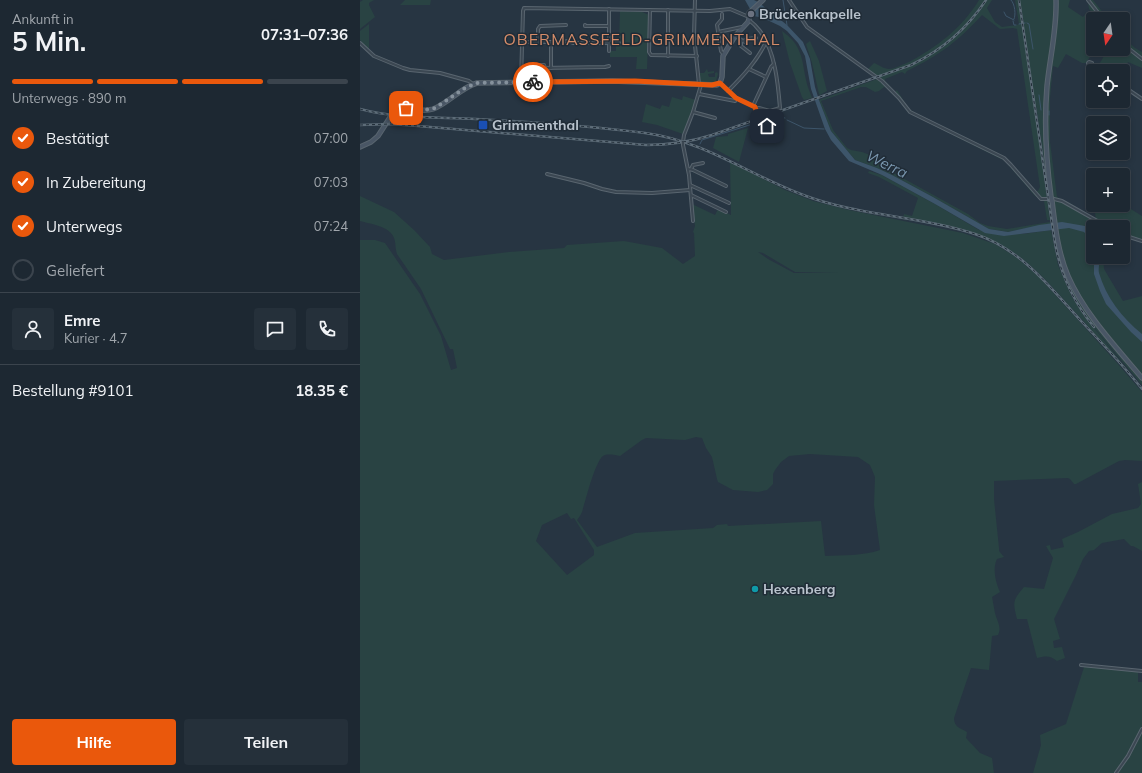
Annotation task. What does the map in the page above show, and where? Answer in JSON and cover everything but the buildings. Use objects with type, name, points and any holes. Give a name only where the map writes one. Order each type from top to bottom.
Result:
[{"type":"main road","points":[[360,147],[371,142],[378,136],[393,110],[396,108],[403,107],[419,111],[432,109],[473,84],[635,81],[712,85],[720,83],[724,55],[735,36],[749,19],[748,15],[750,12],[764,0]]},
{"type":"main road","points":[[1056,0],[1056,19],[1045,111],[1046,156],[1057,236],[1063,263],[1076,293],[1090,314],[1142,378]]},
{"type":"street","points":[[693,221],[689,169],[683,144],[684,134],[694,112],[700,84],[694,36],[695,0]]},
{"type":"street","points":[[789,0],[804,24],[810,30],[882,81],[900,98],[910,112],[1006,160],[1043,200],[1052,199],[1067,204],[1096,220]]},
{"type":"street","points":[[1088,0],[1097,12]]},
{"type":"street","points":[[521,82],[524,8],[695,11],[730,9],[749,19],[760,30],[766,42],[776,71],[780,108],[770,111],[756,109]]},
{"type":"street","points":[[609,9],[609,51]]},
{"type":"street","points":[[650,10],[649,52],[652,56],[697,56]]},
{"type":"street","points":[[668,10],[668,56]]},
{"type":"street","points":[[722,14],[722,19],[717,25],[721,52],[724,55]]},
{"type":"street","points":[[538,42],[538,29],[541,25],[566,25]]},
{"type":"street","points":[[585,25],[609,26]]},
{"type":"street","points":[[718,32],[743,28]]},
{"type":"street","points":[[735,36],[747,43]]},
{"type":"street","points":[[742,41],[756,38]]},
{"type":"street","points":[[522,42],[568,41],[572,43],[619,43]]},
{"type":"street","points":[[742,41],[741,46],[750,53]]},
{"type":"street","points":[[551,42],[551,68]]},
{"type":"street","points":[[728,91],[749,69],[758,57],[766,42]]},
{"type":"street","points":[[360,43],[374,56],[403,68],[410,70],[440,72],[469,81],[473,84]]},
{"type":"street","points":[[1130,51],[1142,58]]},
{"type":"street","points":[[753,106],[771,67],[774,64]]},
{"type":"street","points":[[545,68],[609,66]]},
{"type":"street","points":[[749,69],[766,77]]},
{"type":"street","points":[[720,83],[736,98],[753,106],[756,109],[761,124],[767,126]]},
{"type":"street","points":[[1130,91],[1142,99]]},
{"type":"street","points":[[699,94],[735,101],[736,98]]},
{"type":"street","points":[[694,112],[715,118]]},
{"type":"street","points":[[689,169],[693,165],[703,163]]},
{"type":"street","points":[[689,169],[726,186]]},
{"type":"street","points":[[548,174],[616,192],[652,193],[690,190]]},
{"type":"street","points":[[690,185],[729,204]]},
{"type":"street","points":[[691,195],[726,212]]},
{"type":"street","points":[[1130,237],[1142,241]]},
{"type":"street","points":[[1081,665],[1142,671]]},
{"type":"street","points":[[1116,773],[1128,756],[1142,729]]},
{"type":"green space","points":[[363,0],[374,0],[369,3],[369,5],[375,17],[360,29],[360,2]]},
{"type":"green space","points":[[405,0],[431,0],[430,5],[400,5]]},
{"type":"green space","points":[[979,0],[992,0],[987,8],[995,22],[1002,27],[1017,25],[1019,24],[1015,0],[1018,0],[1022,25],[1024,24],[1020,0],[1054,0],[1054,21],[1049,63],[1054,48],[1058,16],[1058,0],[1070,0],[1068,7],[1083,17],[1086,13],[1086,56],[1090,56],[1086,63],[1082,63],[1066,54],[1058,68],[1053,66],[1050,98],[1050,142],[1057,197],[1073,205],[1096,220],[1086,220],[1086,264],[1104,264],[1104,269],[1123,301],[1142,296],[1142,385],[1091,323],[1064,277],[1058,257],[1053,230],[1057,229],[1056,223],[1053,223],[1036,105],[1034,105],[1050,220],[1047,220],[1044,201],[1035,196],[1005,161],[909,113],[887,88],[884,87],[875,92],[866,87],[861,87],[821,101],[833,130],[847,148],[878,158],[890,171],[968,214],[980,223],[1007,229],[1050,222],[1050,224],[1008,232],[989,229],[892,175],[855,160],[831,131],[819,100],[877,79],[894,93],[897,90],[908,108],[918,115],[1005,157],[1035,191],[1038,191],[1040,187],[1017,29],[1000,29],[982,15],[964,33],[939,53],[907,71],[905,74],[902,72],[885,79],[889,85],[888,86],[867,70],[874,63],[889,69],[909,62],[948,36],[972,10]]},
{"type":"green space","points":[[1086,0],[1093,0],[1102,12],[1092,12],[1089,9],[1088,2]]},
{"type":"green space","points":[[620,11],[642,12],[649,15],[647,69],[636,69],[637,57],[610,57],[610,51],[616,51],[616,44],[619,44]]},
{"type":"green space","points":[[369,24],[368,50],[360,40],[360,31]]},
{"type":"green space","points":[[782,31],[794,42],[800,53],[806,82],[812,98],[804,100],[802,97],[790,63]]},
{"type":"green space","points":[[810,41],[819,61],[827,91],[820,95],[806,44]]},
{"type":"green space","points":[[1130,43],[1142,52],[1142,68],[1128,62],[1127,64],[1099,64],[1104,56],[1130,56]]},
{"type":"green space","points":[[707,69],[708,72],[714,71],[714,73],[708,74],[709,77],[715,77],[715,73],[717,72],[718,74],[716,81],[718,82],[702,83],[700,81],[699,73],[704,73]]},
{"type":"green space","points":[[683,96],[696,100],[683,134],[657,125],[642,122],[646,104],[660,109],[662,105],[669,107],[672,97],[682,100]]},
{"type":"green space","points":[[748,128],[739,162],[713,148],[716,137],[728,136],[728,134]]},
{"type":"green space","points":[[730,162],[785,190],[813,201],[849,210],[963,233],[995,244],[1016,257],[1039,277],[1142,392],[1142,461],[1119,461],[1076,484],[1068,478],[994,481],[994,499],[999,551],[1004,557],[997,559],[995,567],[995,576],[1000,592],[992,597],[999,632],[998,635],[992,636],[989,670],[971,668],[954,721],[957,726],[967,732],[966,738],[980,753],[992,758],[994,773],[360,773],[360,240],[375,240],[385,243],[420,294],[441,336],[451,370],[457,368],[453,349],[450,349],[421,289],[397,254],[395,240],[392,234],[384,228],[360,221],[360,196],[394,212],[430,247],[432,254],[444,260],[509,252],[564,248],[567,245],[624,241],[662,248],[683,264],[695,256],[693,232],[695,226],[692,204],[715,215],[718,209],[731,215]],"holes":[[[758,252],[763,253],[795,272],[838,273],[794,273]],[[696,437],[702,438],[712,457],[718,482],[733,490],[758,492],[767,490],[773,484],[773,474],[775,470],[781,462],[789,456],[810,454],[858,457],[870,465],[875,477],[874,505],[880,550],[860,554],[825,556],[821,521],[728,526],[727,524],[717,525],[713,528],[635,533],[597,547],[577,520],[582,513],[588,490],[598,463],[602,457],[605,455],[620,456],[646,438],[685,440]],[[567,513],[571,519],[574,518],[594,550],[594,555],[567,575],[536,541],[542,525]]]},
{"type":"green space","points":[[869,171],[882,175],[979,230],[1023,234],[1051,230],[1058,265],[1072,297],[1083,314],[1142,388],[1118,359],[1048,283],[1018,255],[994,241],[972,232],[950,226],[903,218],[904,214],[912,216],[918,198],[879,177],[868,173]]},
{"type":"green space","points":[[1130,208],[1142,216],[1142,240],[1130,236],[1130,220],[1096,220],[1095,212],[1130,212]]},
{"type":"green space","points":[[1142,482],[1142,551],[1131,546],[1124,539],[1102,543],[1094,550],[1089,551],[1083,559],[1054,619],[1060,639],[1053,641],[1054,648],[1062,647],[1065,658],[1057,661],[1047,656],[1037,658],[1027,619],[1017,619],[1014,602],[1024,587],[1044,589],[1053,558],[1046,546],[1050,545],[1051,550],[1064,547],[1062,539],[1112,514],[1138,508],[1141,504],[1138,484]]},
{"type":"green space","points":[[1085,664],[1138,671],[1138,682],[1142,682],[1142,773],[1033,773],[1041,745],[1040,735],[1066,724]]},
{"type":"water","points":[[745,0],[754,0],[758,2],[787,25],[803,42],[810,59],[819,100],[831,131],[855,160],[892,175],[989,229],[1008,232],[1039,225],[1062,222],[1085,226],[1086,234],[1084,232],[1069,228],[1004,236],[985,233],[882,175],[849,161],[831,140],[825,129],[811,89],[805,56],[798,43],[780,26],[763,18],[754,16]]},
{"type":"water","points":[[1094,264],[1099,264],[1099,273],[1110,299],[1121,314],[1142,334],[1142,342],[1106,304],[1094,274]]},
{"type":"waterway","points":[[783,0],[787,25]]},
{"type":"waterway","points":[[1011,0],[1015,10],[1014,19]]},
{"type":"waterway","points":[[1004,12],[1006,16],[1014,20]]},
{"type":"waterway","points":[[1013,21],[1014,25],[1016,25]]},
{"type":"waterway","points":[[1019,24],[1025,23]]},
{"type":"waterway","points":[[1027,23],[1029,24],[1033,49]]},
{"type":"waterway","points":[[1039,95],[1041,110]]},
{"type":"waterway","points":[[761,121],[776,116],[785,118]]},
{"type":"waterway","points":[[787,120],[804,128],[824,129]]},
{"type":"waterway","points":[[700,144],[702,140],[759,122]]},
{"type":"railway","points":[[360,125],[390,124],[646,145],[671,144],[688,141],[712,135],[911,65],[933,53],[953,38],[979,11],[986,0]]},
{"type":"railway","points":[[1019,0],[1056,250],[1063,274],[1073,296],[1094,327]]},
{"type":"railway","points":[[360,109],[403,116],[561,124],[645,133],[667,137],[708,151],[786,188],[827,203],[847,208],[933,223],[975,234],[1007,249],[1034,270],[1112,354],[1142,389]]},
{"type":"way so far","points":[[406,108],[419,111],[435,108],[465,88],[477,83],[533,82]]},
{"type":"place","name":"Brückenkapelle","points":[[751,14]]},
{"type":"place","name":"Grimmenthal","points":[[483,125]]},
{"type":"place","name":"Hexenberg","points":[[755,589]]},
{"type":"district","name":"OBERMASSFELD-GRIMMENTHAL","points":[[642,39]]},
{"type":"route","points":[[533,82],[635,81],[707,85],[717,85],[720,83],[736,98],[755,107],[761,124],[767,126]]},
{"type":"water label","name":"Werra","points":[[887,164]]}]
